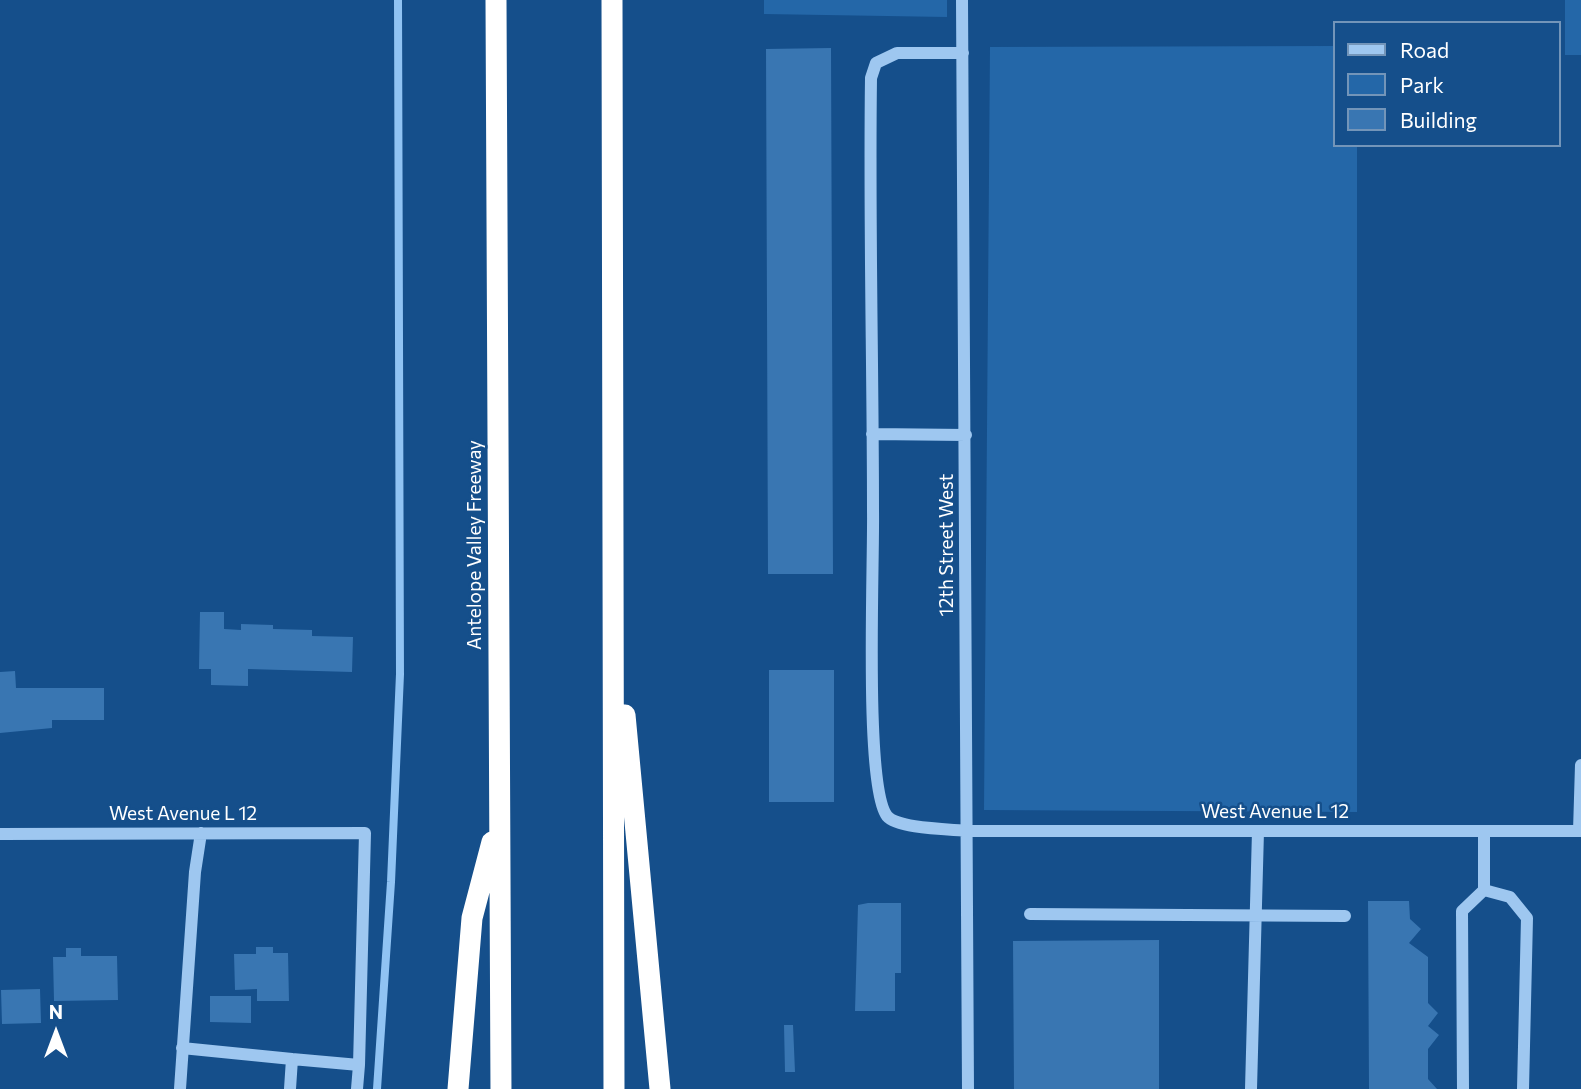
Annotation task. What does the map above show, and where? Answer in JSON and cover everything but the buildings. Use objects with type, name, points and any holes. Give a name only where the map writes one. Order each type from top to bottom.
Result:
[{"type":"highway","name":"Antelope Valley Freeway","points":[[496,0],[501,1089]]},
{"type":"highway","points":[[612,0],[614,1089]]},
{"type":"highway","points":[[613,580],[660,1089]]},
{"type":"highway","points":[[458,1089],[472,918],[499,816]]},
{"type":"street","name":"12th Street West","points":[[962,0],[969,831],[968,1089]]},
{"type":"street","points":[[963,53],[897,53],[876,63],[871,78],[869,253],[872,434],[966,435]]},
{"type":"street","name":"West Avenue L 12","points":[[872,434],[872,646],[877,789],[886,814],[895,823],[969,831],[1580,831]]},
{"type":"street","points":[[1580,831],[1581,765]]},
{"type":"street","points":[[1251,1089],[1258,831]]},
{"type":"street","points":[[1463,1089],[1462,911],[1484,890],[1484,831]]},
{"type":"street","points":[[180,1089],[195,872],[201,833]]},
{"type":"street","name":"West Avenue L 12","points":[[0,834],[365,833],[359,1065]]},
{"type":"street","points":[[1484,890],[1510,897],[1527,918],[1523,1089]]},
{"type":"street","points":[[1030,914],[1345,916]]},
{"type":"street","points":[[182,1048],[359,1065],[357,1089]]},
{"type":"street","points":[[290,1089],[292,1059]]},
{"type":"green space","points":[[764,0],[947,0],[947,17],[764,14]]},
{"type":"green space","points":[[1565,0],[1581,0],[1581,55],[1565,55]]},
{"type":"green space","points":[[1332,46],[1332,147],[1357,147],[1357,812],[984,810],[990,47]]},
{"type":"waterway","points":[[377,1089],[391,882],[400,674],[398,0]]}]
